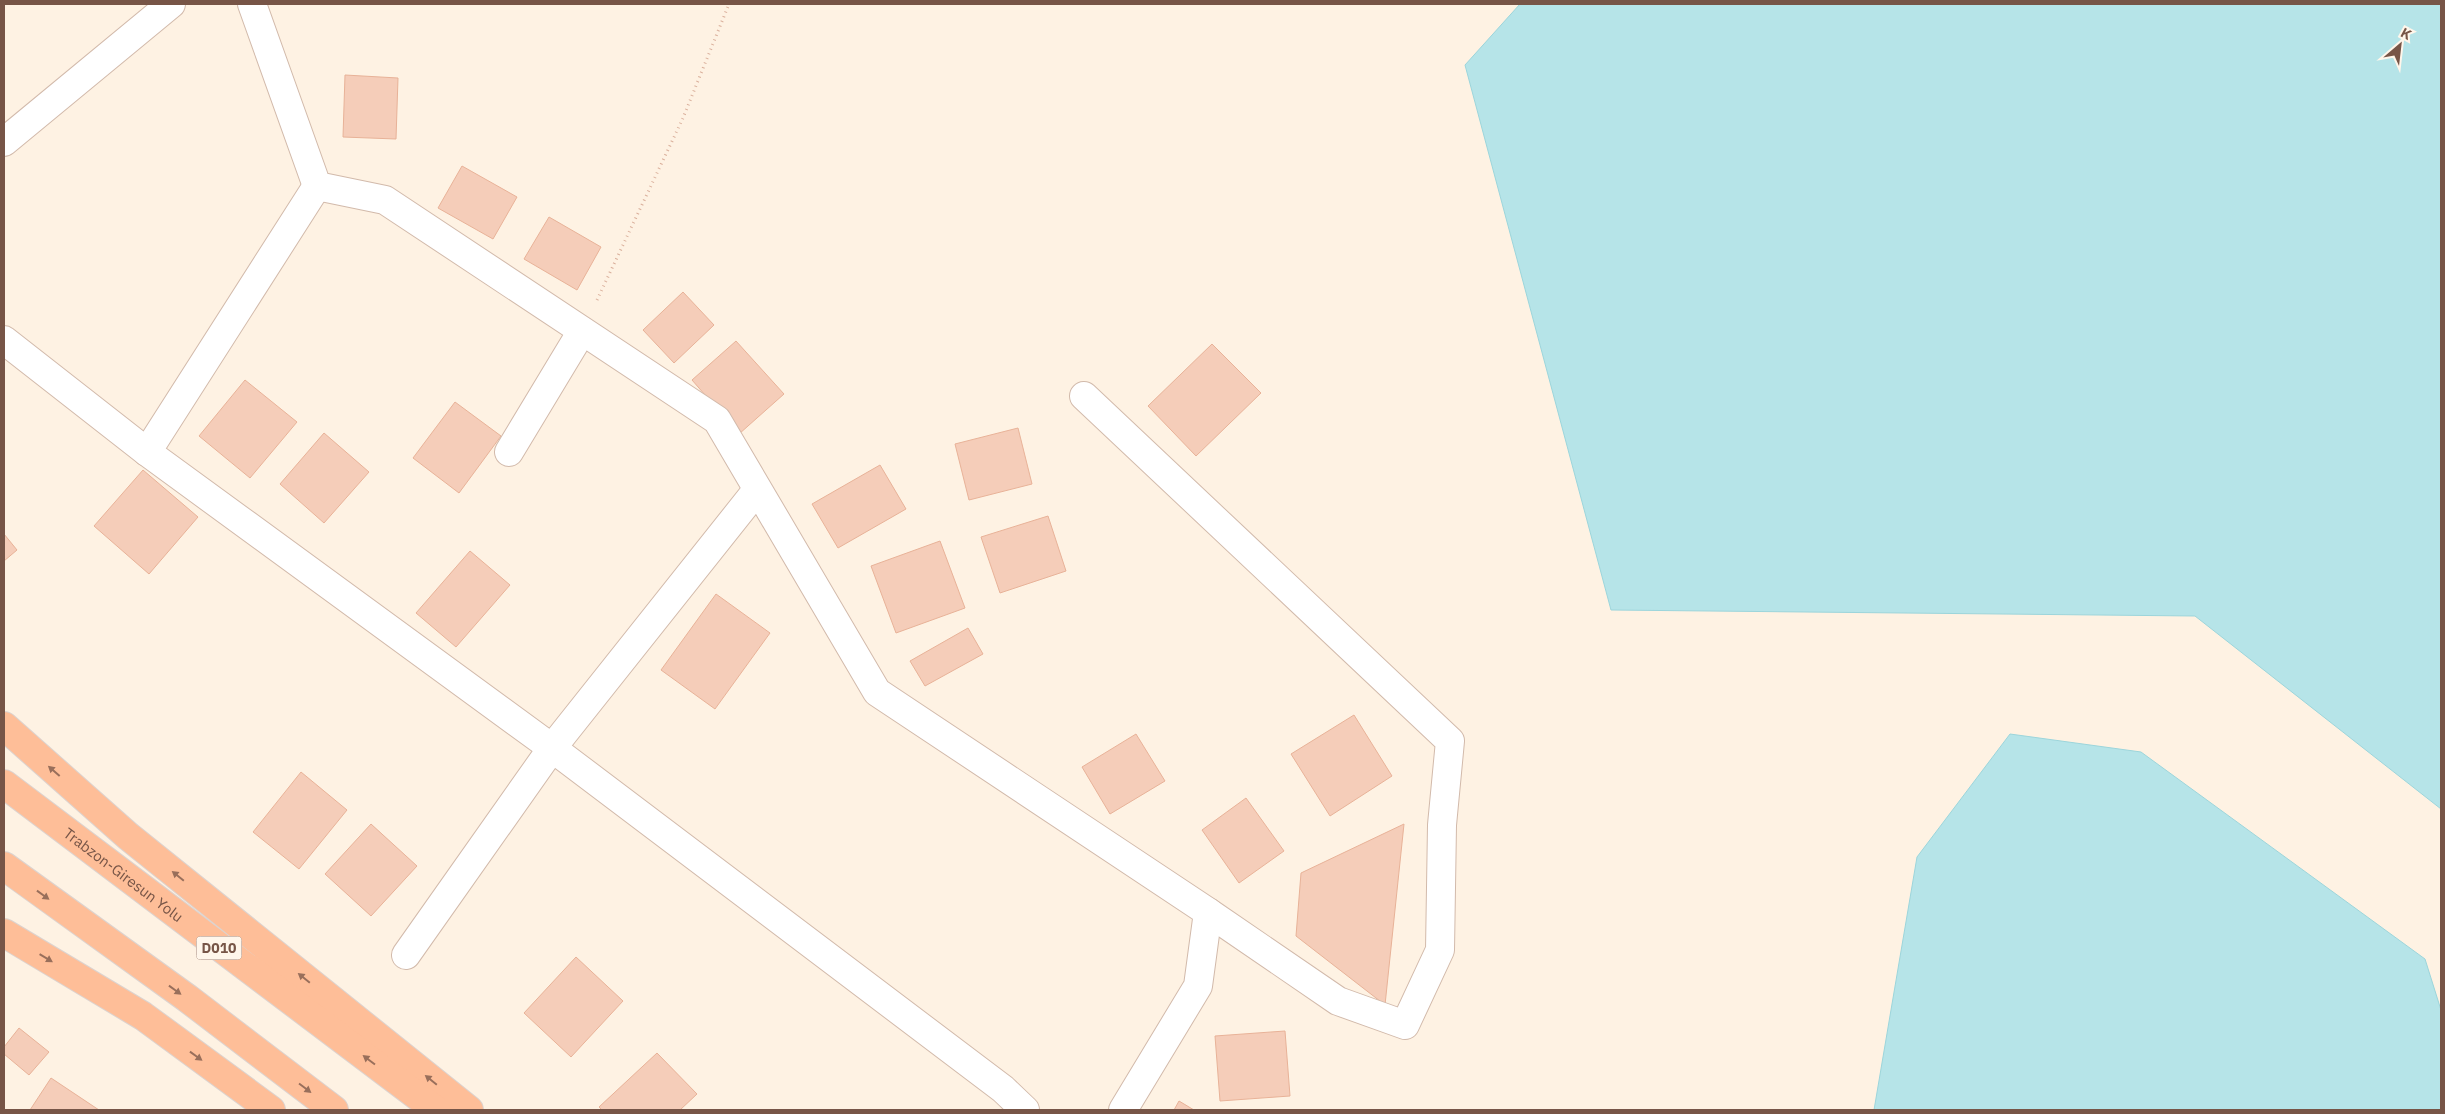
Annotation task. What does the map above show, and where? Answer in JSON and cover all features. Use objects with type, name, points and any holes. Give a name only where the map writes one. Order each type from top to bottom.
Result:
[{"type":"highway","points":[[4,726],[128,836],[469,1110]]},
{"type":"highway","name":"Trabzon-Giresun Yolu","points":[[4,784],[436,1110]]},
{"type":"highway","points":[[4,866],[187,998],[334,1110]]},
{"type":"highway","points":[[4,933],[143,1016],[271,1110]]},
{"type":"street","points":[[4,142],[170,4]]},
{"type":"street","points":[[252,4],[317,186]]},
{"type":"street","points":[[317,186],[385,200],[718,420],[876,692],[1208,912],[1338,1001],[1405,1025],[1440,950],[1442,825],[1450,741],[1084,396]]},
{"type":"street","points":[[147,452],[317,186]]},
{"type":"street","points":[[508,452],[582,331]]},
{"type":"street","points":[[4,340],[147,452],[552,748],[1004,1090],[1025,1110]]},
{"type":"street","points":[[406,955],[552,748],[757,490]]},
{"type":"street","points":[[1123,1110],[1198,986],[1208,912]]},
{"type":"path","points":[[582,331],[683,118],[729,4]]},
{"type":"water","points":[[1520,4],[2441,4],[2441,809],[2195,616],[1611,610],[1465,65]]},
{"type":"water","points":[[2010,734],[2141,752],[2425,959],[2441,1010],[2441,1110],[1874,1110],[1917,857]]},
{"type":"building","points":[[345,75],[398,78],[396,139],[343,137]]},
{"type":"building","points":[[462,166],[517,197],[493,239],[438,208]]},
{"type":"building","points":[[549,217],[601,247],[577,290],[524,259]]},
{"type":"building","points":[[683,292],[714,325],[674,363],[643,330]]},
{"type":"building","points":[[736,341],[784,394],[739,434],[692,380]]},
{"type":"building","points":[[1212,344],[1261,393],[1196,456],[1148,406]]},
{"type":"building","points":[[245,380],[297,422],[250,478],[199,436]]},
{"type":"building","points":[[455,402],[501,436],[459,493],[413,458]]},
{"type":"building","points":[[1018,428],[1032,484],[969,500],[955,444]]},
{"type":"building","points":[[324,433],[369,472],[324,523],[280,484]]},
{"type":"building","points":[[880,465],[906,509],[838,548],[812,504]]},
{"type":"building","points":[[143,470],[198,517],[149,574],[94,526]]},
{"type":"building","points":[[1048,516],[1066,571],[1000,593],[981,537]]},
{"type":"building","points":[[4,534],[17,550],[4,561]]},
{"type":"building","points":[[940,541],[965,608],[896,633],[871,566]]},
{"type":"building","points":[[470,551],[510,585],[456,647],[416,613]]},
{"type":"building","points":[[716,594],[770,633],[715,709],[661,670]]},
{"type":"building","points":[[968,628],[983,654],[925,686],[910,661]]},
{"type":"building","points":[[1354,715],[1392,776],[1330,816],[1291,754]]},
{"type":"building","points":[[1136,734],[1165,781],[1110,814],[1082,767]]},
{"type":"building","points":[[301,772],[347,810],[299,869],[253,832]]},
{"type":"building","points":[[1246,798],[1284,851],[1239,883],[1202,830]]},
{"type":"building","points":[[371,824],[417,866],[371,916],[325,874]]},
{"type":"building","points":[[1404,824],[1385,1005],[1296,936],[1301,873]]},
{"type":"building","points":[[576,957],[623,1001],[571,1057],[524,1013]]},
{"type":"building","points":[[19,1028],[49,1052],[29,1075],[4,1054],[4,1047]]},
{"type":"building","points":[[1285,1031],[1290,1096],[1220,1101],[1215,1036]]},
{"type":"building","points":[[657,1053],[697,1094],[680,1110],[602,1110],[599,1107]]},
{"type":"building","points":[[51,1078],[99,1110],[30,1110]]},
{"type":"building","points":[[1179,1101],[1194,1110],[1174,1110]]}]
